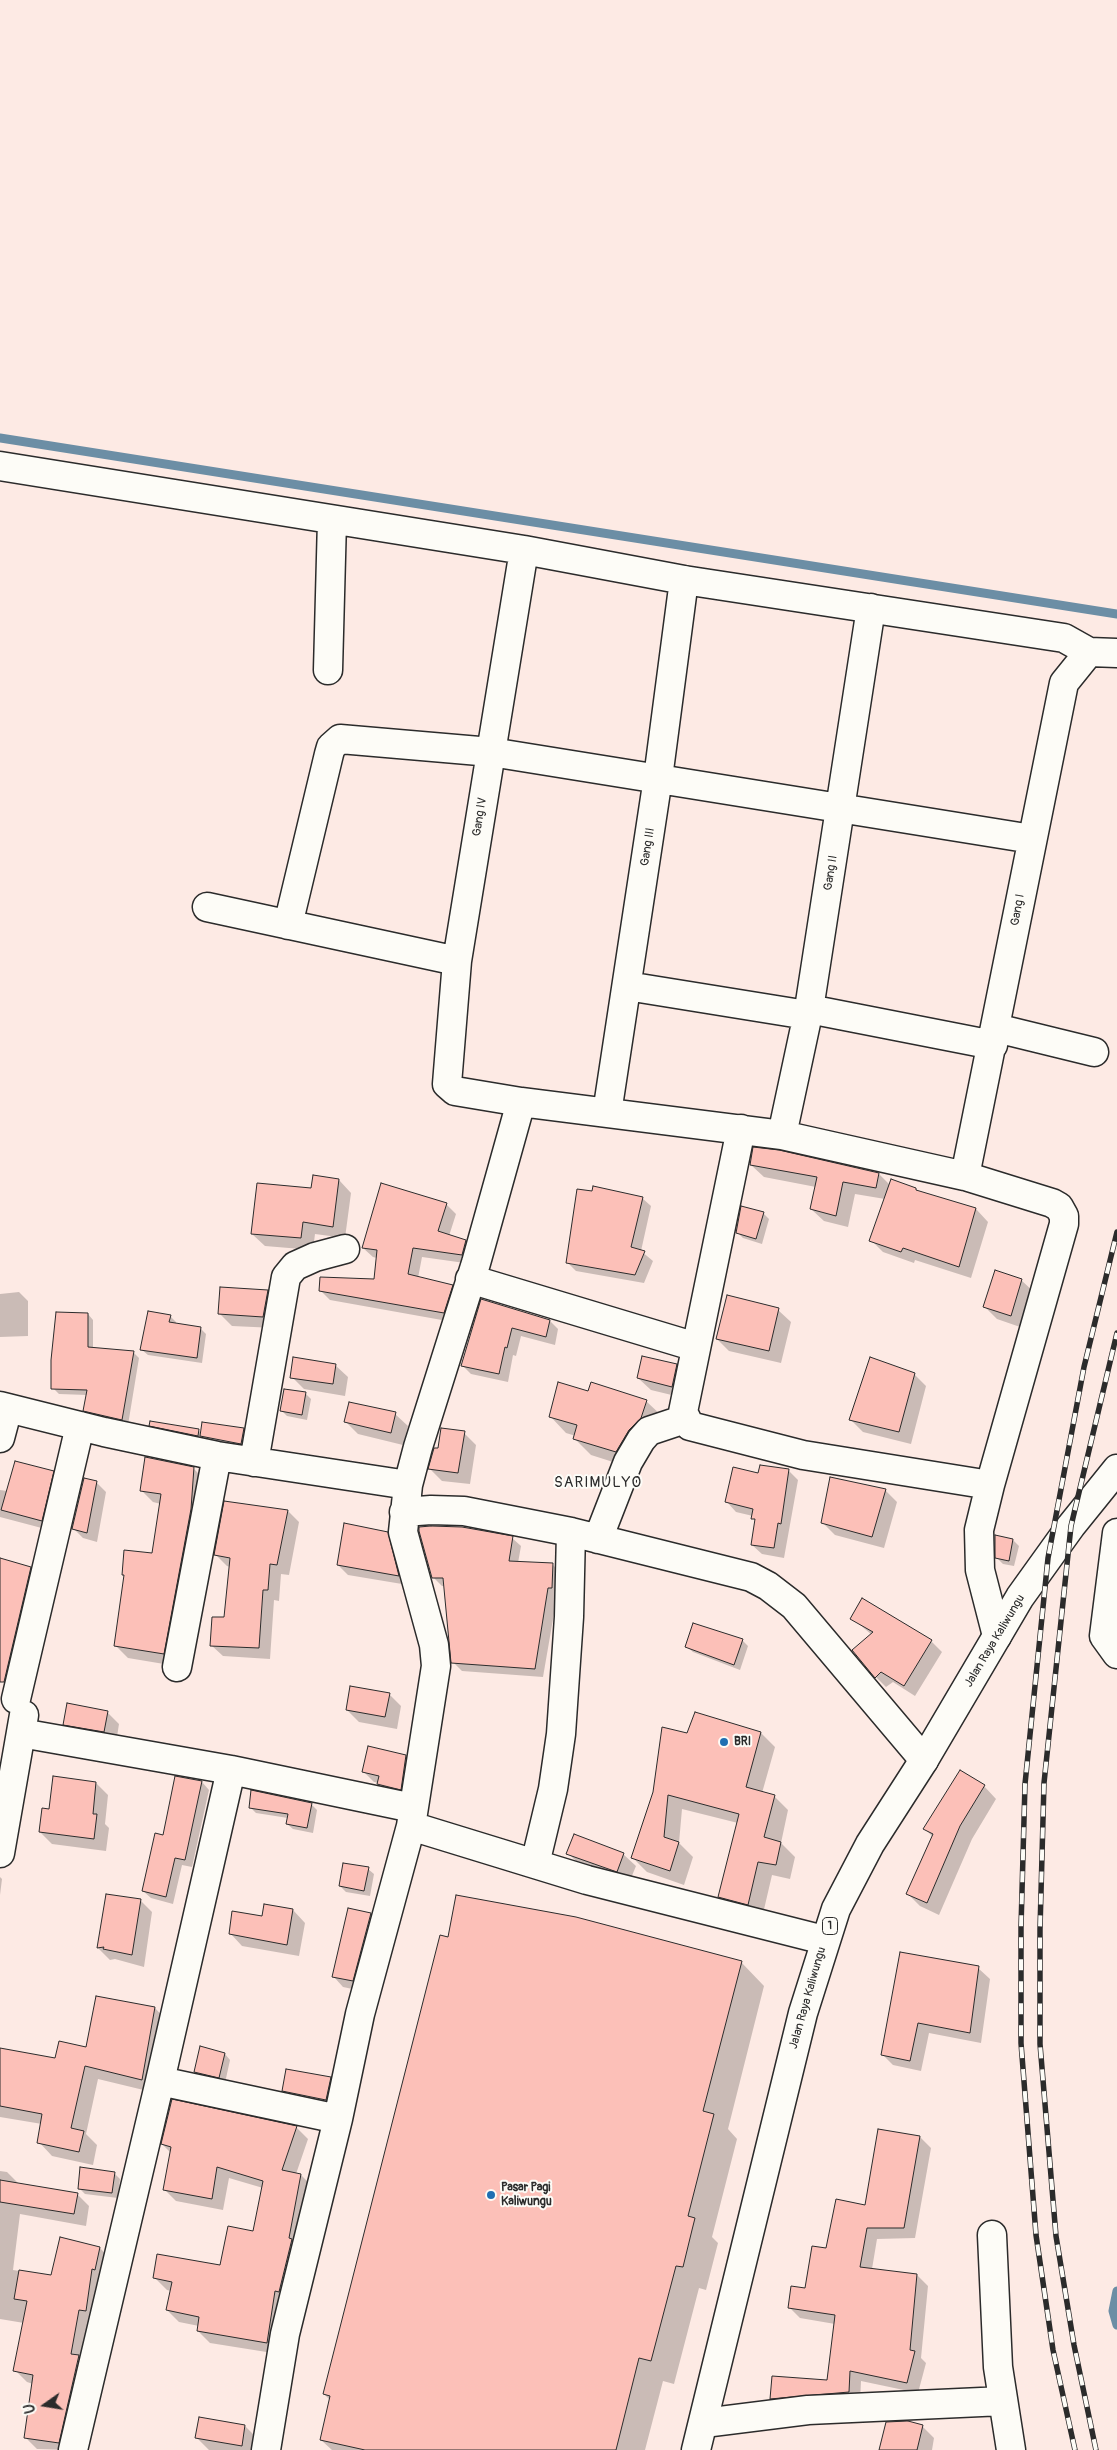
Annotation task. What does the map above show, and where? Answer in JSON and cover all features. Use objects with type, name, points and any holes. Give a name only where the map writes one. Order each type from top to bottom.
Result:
[{"type":"street","points":[[0,466],[524,550],[684,580],[1064,638],[1089,652],[1117,653]]},
{"type":"street","points":[[328,670],[332,520]]},
{"type":"street","name":"Gang IV","points":[[521,1102],[455,1091],[447,1084],[457,961],[524,550]]},
{"type":"street","name":"Gang III","points":[[607,1113],[658,778],[684,580]]},
{"type":"street","name":"Gang II","points":[[782,1135],[808,1012],[871,608]]},
{"type":"street","name":"Gang I","points":[[965,1176],[995,1037],[1032,839],[1064,683],[1089,652]]},
{"type":"street","points":[[288,925],[329,754],[335,742],[347,738],[491,752],[1032,839]]},
{"type":"street","points":[[207,907],[457,961]]},
{"type":"street","points":[[627,986],[1094,1052]]},
{"type":"street","points":[[266,2450],[285,2334],[338,2119],[360,2014],[412,1817],[436,1655],[403,1532],[406,1500],[418,1448],[470,1280],[521,1102],[782,1135],[965,1176],[1052,1203],[1059,1207],[1064,1216],[1064,1224],[979,1530],[978,1556],[982,1583],[997,1636]]},
{"type":"street","points":[[741,1129],[683,1412],[690,1426],[803,1456],[990,1485]]},
{"type":"street","points":[[254,1462],[286,1277],[295,1266],[315,1256],[345,1249]]},
{"type":"street","points":[[470,1280],[696,1347]]},
{"type":"street","points":[[0,1438],[4,1407],[80,1426],[217,1456],[254,1462],[406,1500],[431,1510],[464,1512],[571,1532],[751,1577],[768,1586],[794,1606],[924,1760]]},
{"type":"street","points":[[598,1539],[628,1462],[641,1440],[649,1431],[686,1419]]},
{"type":"street","points":[[0,1853],[24,1715],[23,1707],[8,1697],[80,1426]]},
{"type":"street","points":[[177,1667],[217,1456]]},
{"type":"street","name":"Jalan Raya Kaliwungu","points":[[696,2450],[803,2013],[824,1940],[836,1909],[870,1844],[924,1760],[1020,1597],[1117,1469]]},
{"type":"street","points":[[535,1864],[553,1790],[561,1734],[569,1617],[571,1532]]},
{"type":"street","points":[[1117,1533],[1104,1636],[1117,1654]]},
{"type":"street","points":[[21,1733],[231,1770],[412,1817],[535,1864],[586,1880],[824,1940]]},
{"type":"street","points":[[72,2450],[160,2081],[231,1770]]},
{"type":"street","points":[[160,2081],[338,2119]]},
{"type":"street","points":[[992,2235],[998,2367],[1011,2450]]},
{"type":"street","points":[[704,2423],[808,2410],[1003,2401]]},
{"type":"building","points":[[753,1147],[779,1150],[879,1173],[876,1188],[843,1182],[836,1216],[810,1209],[817,1177],[750,1165]]},
{"type":"building","points":[[313,1175],[339,1179],[333,1227],[303,1222],[301,1238],[251,1234],[257,1183],[311,1188]]},
{"type":"building","points":[[891,1179],[916,1188],[916,1190],[976,1208],[959,1267],[903,1248],[901,1252],[869,1241]]},
{"type":"building","points":[[381,1183],[447,1203],[438,1231],[466,1240],[462,1255],[413,1248],[408,1274],[453,1285],[444,1313],[319,1291],[320,1277],[374,1279],[377,1250],[362,1248]]},
{"type":"building","points":[[593,1186],[643,1197],[631,1247],[645,1251],[635,1275],[566,1263],[577,1189],[592,1191]]},
{"type":"building","points":[[741,1206],[764,1212],[756,1239],[736,1233]]},
{"type":"building","points":[[995,1270],[1022,1279],[1011,1316],[983,1307]]},
{"type":"building","points":[[220,1287],[268,1290],[263,1317],[218,1314]]},
{"type":"building","points":[[727,1295],[779,1308],[769,1351],[716,1339]]},
{"type":"building","points":[[481,1299],[550,1320],[546,1337],[512,1328],[507,1348],[505,1347],[499,1374],[461,1366]]},
{"type":"building","points":[[148,1311],[171,1315],[169,1322],[201,1327],[197,1358],[140,1350]]},
{"type":"building","points":[[56,1312],[88,1313],[88,1347],[134,1351],[122,1420],[83,1411],[87,1390],[51,1389],[51,1360]]},
{"type":"building","points":[[642,1356],[677,1364],[672,1387],[637,1378]]},
{"type":"building","points":[[293,1357],[336,1364],[333,1384],[290,1378]]},
{"type":"building","points":[[870,1357],[915,1373],[899,1432],[849,1420]]},
{"type":"building","points":[[558,1382],[588,1391],[591,1382],[647,1400],[641,1418],[629,1430],[616,1452],[573,1439],[577,1425],[549,1417]]},
{"type":"building","points":[[284,1389],[306,1392],[302,1415],[280,1411]]},
{"type":"building","points":[[349,1402],[396,1412],[391,1433],[344,1422]]},
{"type":"building","points":[[150,1421],[199,1429],[198,1436],[149,1426]]},
{"type":"building","points":[[202,1422],[244,1428],[241,1444],[200,1436]]},
{"type":"building","points":[[441,1428],[465,1431],[458,1473],[428,1469],[434,1448],[438,1448]]},
{"type":"building","points":[[145,1457],[194,1467],[191,1509],[164,1654],[114,1646],[124,1575],[122,1575],[124,1550],[152,1553],[161,1494],[140,1491]]},
{"type":"building","points":[[15,1461],[54,1471],[42,1521],[1,1510]]},
{"type":"building","points":[[760,1465],[789,1469],[781,1524],[778,1523],[774,1548],[751,1545],[755,1519],[751,1519],[753,1509],[725,1502],[733,1467],[758,1473]]},
{"type":"building","points":[[830,1477],[886,1489],[872,1537],[821,1523]]},
{"type":"building","points":[[84,1478],[97,1481],[87,1533],[72,1529]]},
{"type":"building","points":[[224,1501],[288,1510],[277,1565],[270,1564],[268,1590],[263,1590],[259,1648],[210,1646],[212,1617],[224,1617],[230,1558],[214,1555]]},
{"type":"building","points":[[344,1523],[388,1532],[399,1576],[337,1565]]},
{"type":"building","points":[[419,1527],[462,1527],[513,1536],[509,1561],[553,1563],[552,1588],[548,1588],[535,1669],[451,1663],[443,1578],[432,1578],[419,1531]]},
{"type":"building","points":[[995,1535],[1013,1539],[1009,1561],[995,1558]]},
{"type":"building","points":[[0,1558],[31,1567],[4,1682],[0,1682]]},
{"type":"building","points":[[862,1598],[932,1640],[904,1686],[881,1672],[875,1678],[852,1650],[873,1632],[850,1619]]},
{"type":"building","points":[[693,1623],[743,1639],[734,1665],[685,1647]]},
{"type":"building","points":[[350,1686],[390,1693],[385,1717],[346,1710]]},
{"type":"building","points":[[67,1703],[108,1711],[104,1732],[63,1725]]},
{"type":"building","points":[[695,1712],[761,1732],[746,1787],[775,1795],[764,1837],[781,1842],[776,1865],[758,1862],[748,1905],[718,1897],[739,1814],[668,1795],[664,1837],[679,1842],[670,1871],[631,1858],[653,1792],[662,1727],[687,1733]]},
{"type":"building","points":[[368,1746],[406,1755],[401,1790],[377,1784],[379,1776],[362,1772]]},
{"type":"building","points":[[960,1770],[985,1785],[960,1826],[927,1903],[906,1894],[933,1834],[923,1829]]},
{"type":"building","points":[[53,1776],[96,1782],[93,1814],[97,1814],[94,1839],[39,1832],[42,1808],[49,1809]]},
{"type":"building","points":[[175,1776],[202,1781],[185,1860],[175,1858],[166,1897],[142,1891],[155,1833],[163,1835]]},
{"type":"building","points":[[251,1790],[312,1803],[307,1828],[286,1824],[288,1814],[249,1808]]},
{"type":"building","points":[[574,1834],[624,1853],[617,1872],[566,1854]]},
{"type":"building","points":[[343,1863],[369,1867],[364,1891],[339,1886]]},
{"type":"building","points":[[106,1894],[141,1899],[132,1955],[103,1949],[104,1947],[97,1948]]},
{"type":"building","points":[[456,1895],[576,1917],[742,1961],[703,2111],[714,2114],[688,2216],[695,2218],[683,2267],[676,2266],[651,2361],[639,2358],[616,2450],[365,2450],[320,2440],[330,2396],[323,2394],[440,1935],[448,1937]]},
{"type":"building","points":[[264,1904],[293,1909],[287,1945],[229,1934],[232,1911],[262,1916]]},
{"type":"building","points":[[348,1908],[371,1913],[353,1981],[332,1977]]},
{"type":"building","points":[[900,1952],[979,1966],[970,2033],[918,2023],[910,2061],[881,2055]]},
{"type":"building","points":[[96,1996],[155,2007],[142,2080],[85,2066],[71,2128],[84,2131],[79,2152],[37,2143],[42,2114],[0,2106],[0,2048],[55,2058],[59,2041],[86,2047]]},
{"type":"building","points":[[200,2046],[225,2053],[219,2078],[194,2072]]},
{"type":"building","points":[[286,2069],[331,2077],[326,2100],[282,2091]]},
{"type":"building","points":[[172,2099],[297,2126],[282,2170],[301,2174],[289,2238],[292,2239],[279,2292],[275,2291],[267,2343],[197,2331],[199,2317],[166,2310],[172,2282],[153,2278],[157,2254],[220,2265],[228,2226],[253,2231],[263,2181],[217,2167],[212,2199],[163,2190],[171,2147],[161,2144]]},
{"type":"building","points":[[878,2129],[920,2136],[904,2228],[867,2228],[860,2267],[917,2274],[910,2350],[915,2351],[907,2383],[850,2371],[849,2392],[770,2399],[772,2376],[827,2380],[835,2315],[788,2308],[791,2286],[805,2288],[812,2246],[826,2248],[836,2199],[865,2205]]},
{"type":"building","points":[[80,2167],[115,2172],[112,2193],[78,2189]]},
{"type":"building","points":[[0,2180],[78,2193],[74,2214],[0,2202]]},
{"type":"building","points":[[60,2237],[100,2247],[95,2270],[92,2269],[86,2311],[79,2310],[71,2354],[79,2355],[59,2443],[24,2438],[33,2375],[13,2371],[27,2301],[14,2299],[19,2270],[51,2275]]},
{"type":"building","points":[[199,2417],[245,2425],[242,2446],[195,2438]]},
{"type":"building","points":[[908,2421],[923,2425],[917,2450],[879,2450],[886,2422]]},
{"type":"waterway","points":[[0,438],[1117,614]]},
{"type":"waterway","points":[[1117,2291],[1113,2311],[1117,2325]]},
{"type":"railway","points":[[1075,2450],[1053,2350],[1036,2235],[1021,2043],[1021,1927],[1025,1784],[1048,1558],[1084,1367],[1117,1232]]},
{"type":"railway","points":[[1096,2450],[1074,2345],[1056,2236],[1040,2044],[1040,1929],[1044,1783],[1071,1526],[1117,1333]]},
{"type":"place","name":"BRI","points":[[724,1742]]},
{"type":"place","name":"Pasar Pagi Kaliwungu","points":[[491,2195]]},
{"type":"district","name":"SARIMULYO","points":[[598,1483]]}]
